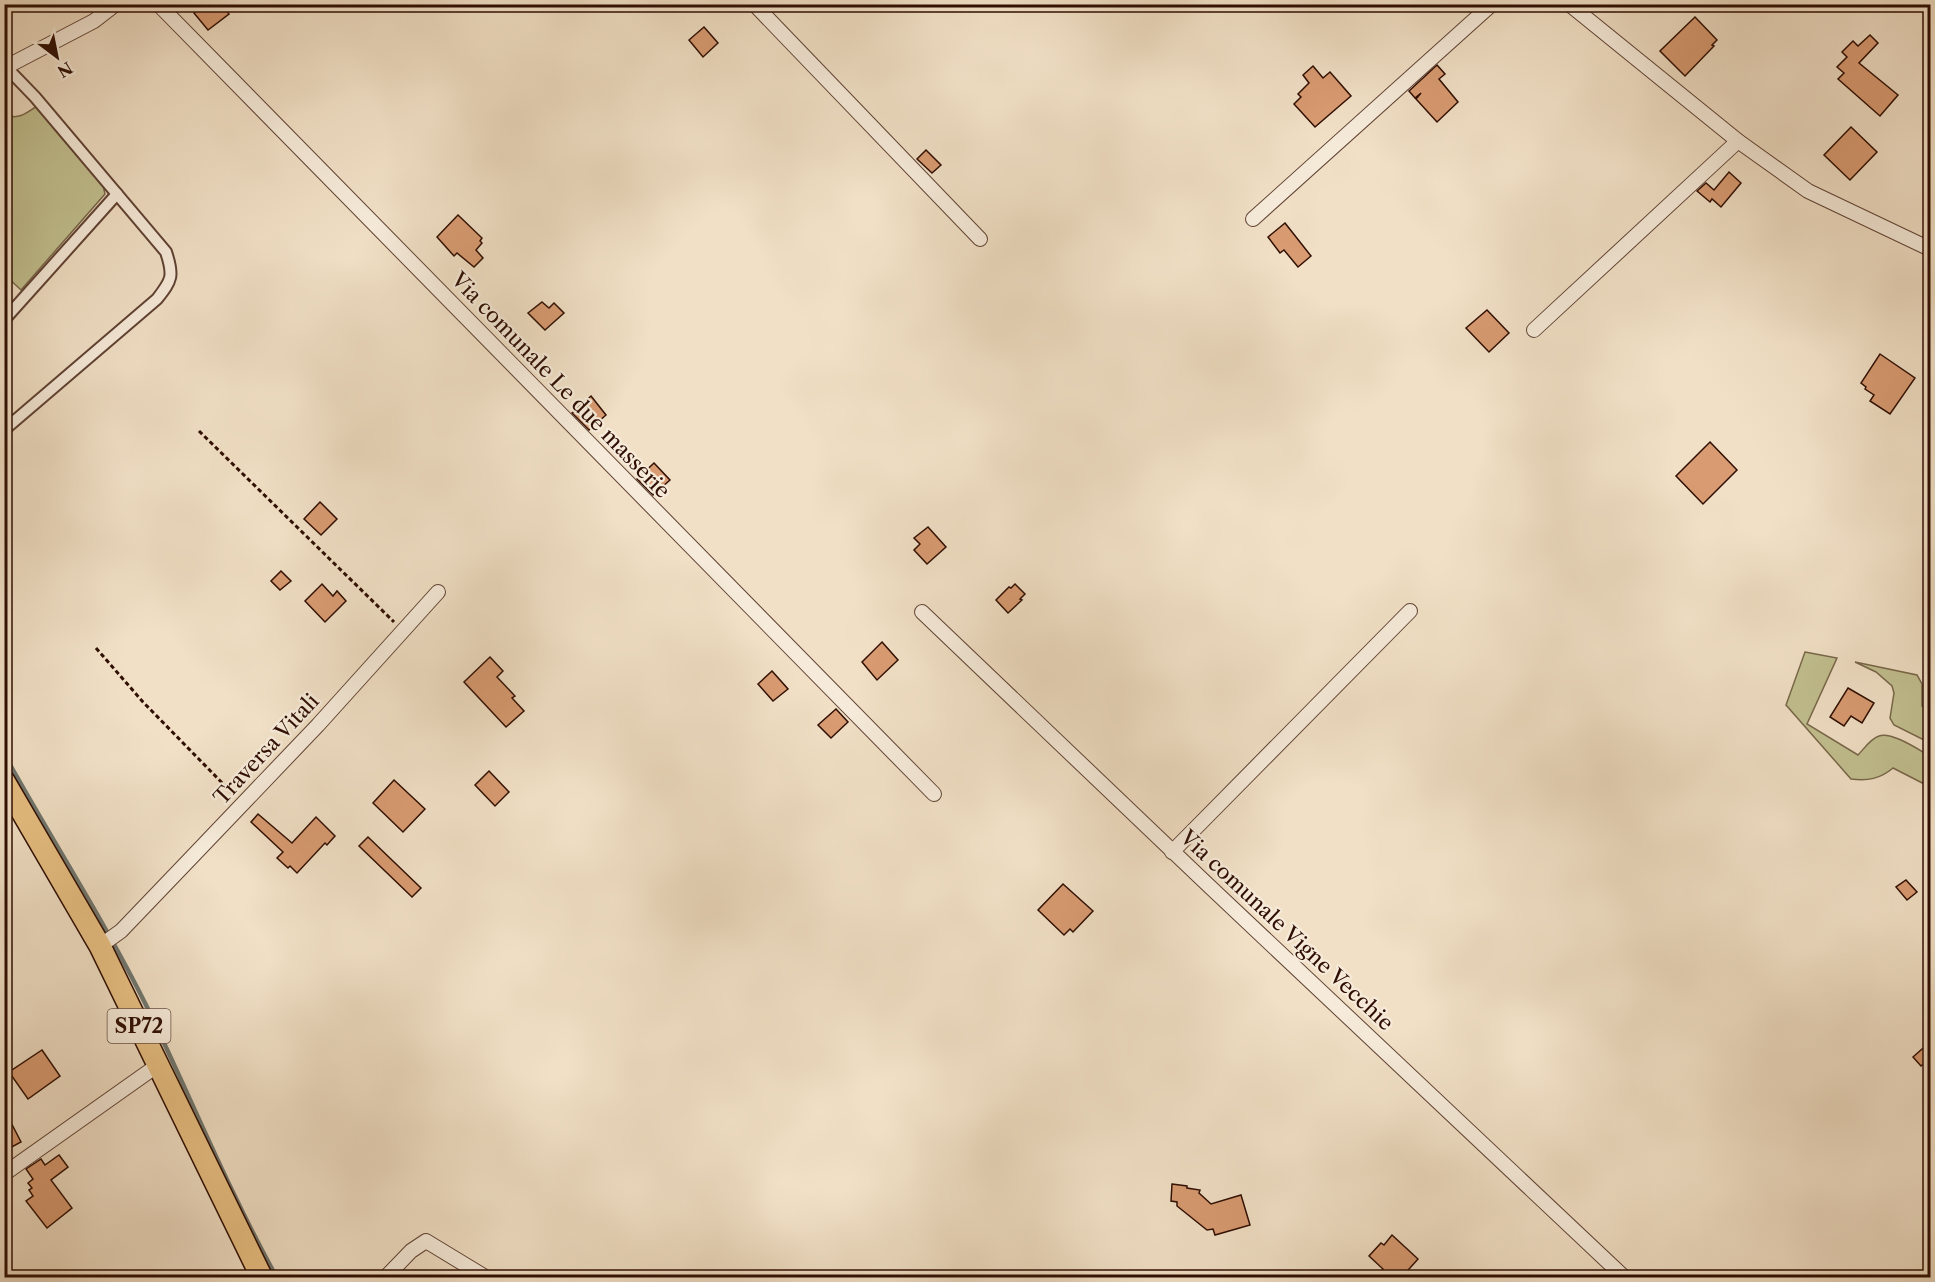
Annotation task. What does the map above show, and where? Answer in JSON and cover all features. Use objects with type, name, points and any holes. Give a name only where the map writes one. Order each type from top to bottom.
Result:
[{"type":"main road","name":"SP72","points":[[4,781],[100,946],[262,1278]]},
{"type":"street","points":[[4,430],[157,299],[170,283],[171,267],[166,252],[35,97],[5,68],[94,21],[116,4]]},
{"type":"street","name":"Via comunale Le due masserie","points":[[158,4],[934,794]]},
{"type":"street","points":[[754,4],[980,239]]},
{"type":"street","points":[[1253,219],[1492,4]]},
{"type":"street","points":[[1569,4],[1738,141],[1809,190],[1930,249]]},
{"type":"street","points":[[1534,330],[1738,141]]},
{"type":"street","points":[[4,320],[117,194]]},
{"type":"street","name":"Traversa Vitali","points":[[100,946],[121,931],[243,804],[438,592]]},
{"type":"street","points":[[1172,852],[1410,611]]},
{"type":"street","name":"Via comunale Vigne Vecchie","points":[[922,612],[1172,852],[1625,1278]]},
{"type":"street","points":[[4,1174],[158,1065]]},
{"type":"street","points":[[385,1278],[411,1251],[426,1241],[487,1278]]},
{"type":"path","points":[[200,431],[404,631]]},
{"type":"path","points":[[96,648],[143,702],[243,804]]},
{"type":"shaded area","points":[[37,106],[103,185],[105,194],[21,290],[5,275],[5,114],[18,116]]},
{"type":"shaded area","points":[[1805,652],[1837,658],[1807,724],[1858,755],[1879,736],[1890,736],[1905,742],[1930,756],[1930,787],[1893,768],[1874,778],[1851,779],[1786,705]]},
{"type":"shaded area","points":[[1855,662],[1917,675],[1922,684],[1922,706],[1930,710],[1930,743],[1894,725],[1890,718],[1894,693],[1892,686],[1876,672]]},
{"type":"building","points":[[204,4],[222,4],[229,14],[208,30],[194,13]]},
{"type":"building","points":[[1695,17],[1717,40],[1685,76],[1660,51]]},
{"type":"building","points":[[704,27],[718,43],[703,57],[689,40]]},
{"type":"building","points":[[1870,35],[1878,43],[1859,63],[1898,95],[1880,116],[1838,79],[1844,73],[1837,67],[1847,57],[1842,52],[1853,41],[1858,46]]},
{"type":"building","points":[[1437,65],[1445,74],[1439,79],[1458,102],[1437,122],[1416,99],[1421,93],[1415,98],[1409,91]]},
{"type":"building","points":[[1313,66],[1323,78],[1330,72],[1351,96],[1315,127],[1294,104],[1301,97],[1298,94],[1309,83],[1303,75]]},
{"type":"building","points":[[1851,127],[1877,152],[1850,180],[1824,155]]},
{"type":"building","points":[[926,150],[941,165],[932,173],[917,159]]},
{"type":"building","points":[[1729,172],[1741,183],[1721,207],[1712,199],[1710,202],[1697,191],[1706,183],[1714,190]]},
{"type":"building","points":[[458,215],[482,238],[480,241],[482,243],[476,250],[483,258],[474,267],[457,253],[454,256],[437,237]]},
{"type":"building","points":[[1285,223],[1311,256],[1298,267],[1284,250],[1280,253],[1268,237]]},
{"type":"building","points":[[542,302],[549,308],[554,303],[564,313],[545,330],[528,313]]},
{"type":"building","points":[[1487,310],[1509,333],[1489,352],[1466,328]]},
{"type":"building","points":[[1880,354],[1915,378],[1890,414],[1870,401],[1874,395],[1861,383]]},
{"type":"building","points":[[591,396],[606,415],[589,430],[572,413]]},
{"type":"building","points":[[1710,442],[1737,470],[1703,504],[1676,476]]},
{"type":"building","points":[[654,463],[670,480],[653,495],[637,479]]},
{"type":"building","points":[[320,502],[337,519],[321,535],[304,519]]},
{"type":"building","points":[[928,527],[946,547],[927,564],[914,550],[920,544],[914,538]]},
{"type":"building","points":[[281,571],[291,581],[280,590],[271,581]]},
{"type":"building","points":[[322,584],[333,596],[337,591],[346,601],[325,622],[305,601]]},
{"type":"building","points":[[1015,584],[1025,594],[1008,613],[996,600]]},
{"type":"building","points":[[882,642],[898,660],[877,680],[862,662]]},
{"type":"building","points":[[490,657],[503,671],[497,677],[515,696],[512,698],[524,711],[506,727],[464,682]]},
{"type":"building","points":[[772,671],[788,689],[773,701],[758,684]]},
{"type":"building","points":[[1848,688],[1874,703],[1862,723],[1851,716],[1844,726],[1830,717]]},
{"type":"building","points":[[836,709],[848,722],[831,738],[818,725]]},
{"type":"building","points":[[489,771],[509,792],[495,806],[475,785]]},
{"type":"building","points":[[394,780],[425,809],[403,832],[373,803]]},
{"type":"building","points":[[258,814],[292,843],[316,817],[335,836],[327,845],[325,843],[297,873],[277,858],[283,852],[251,822]]},
{"type":"building","points":[[368,837],[421,888],[412,897],[359,846]]},
{"type":"building","points":[[1906,880],[1917,892],[1907,900],[1896,887]]},
{"type":"building","points":[[1063,884],[1093,911],[1073,932],[1070,929],[1064,935],[1038,910]]},
{"type":"building","points":[[1930,1042],[1930,1058],[1921,1066],[1913,1057]]},
{"type":"building","points":[[42,1050],[60,1076],[28,1099],[9,1072]]},
{"type":"building","points":[[4,1109],[21,1142],[8,1149],[4,1143]]},
{"type":"building","points":[[59,1155],[68,1167],[51,1180],[72,1208],[47,1228],[26,1201],[33,1196],[29,1190],[32,1188],[28,1183],[33,1179],[26,1169],[41,1159],[45,1165]]},
{"type":"building","points":[[1172,1184],[1200,1190],[1199,1193],[1211,1204],[1241,1195],[1250,1225],[1215,1235],[1213,1229],[1207,1230],[1177,1206],[1177,1202],[1171,1201]]},
{"type":"building","points":[[1392,1235],[1418,1259],[1401,1278],[1375,1278],[1383,1269],[1369,1256],[1381,1243],[1384,1245]]},
{"type":"waterway","points":[[4,754],[95,911],[147,1007],[242,1212],[277,1278]]}]
